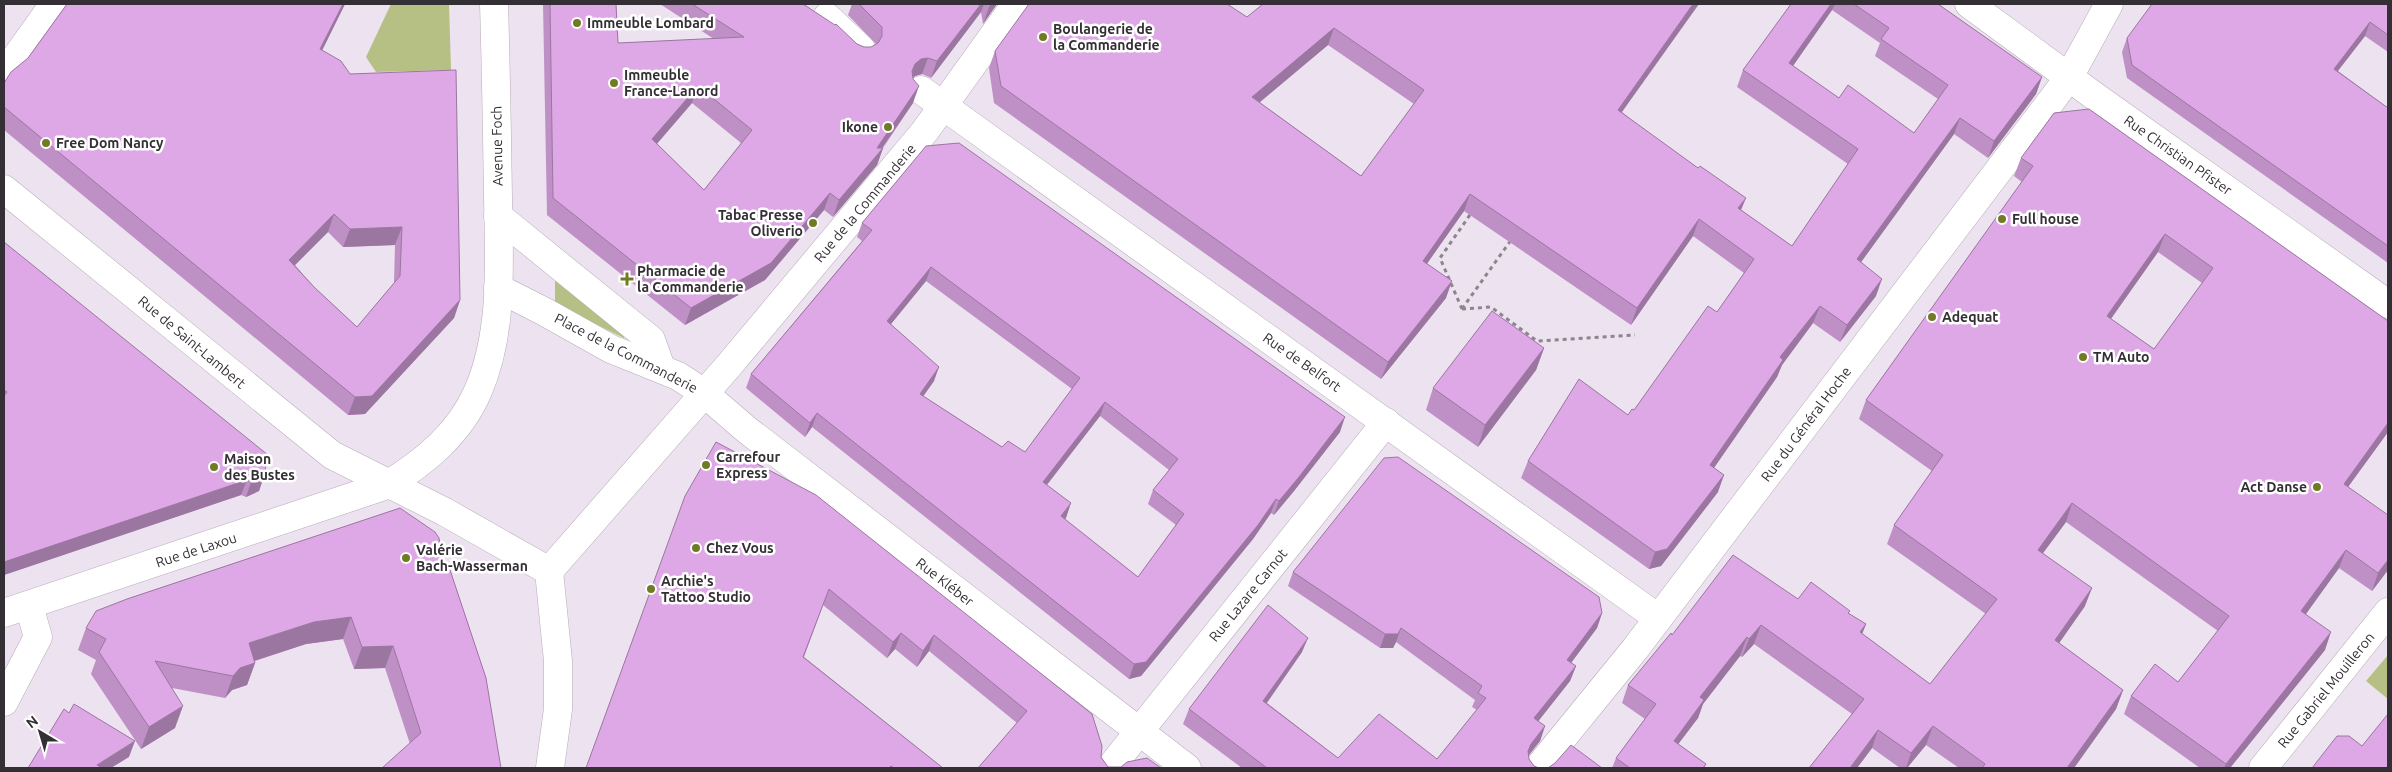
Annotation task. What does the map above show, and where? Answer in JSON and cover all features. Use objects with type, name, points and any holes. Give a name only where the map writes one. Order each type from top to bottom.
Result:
[{"type":"street","points":[[4,71],[9,67],[54,4]]},
{"type":"street","name":"Avenue Foch","points":[[494,4],[498,288]]},
{"type":"street","name":"Rue de la Commanderie","points":[[704,393],[944,107],[1016,4]]},
{"type":"street","name":"Rue Christian Pfister","points":[[1969,4],[2388,304]]},
{"type":"street","name":"Rue du Général Hoche","points":[[1538,768],[1658,618],[2069,77],[2109,4]]},
{"type":"street","points":[[827,17],[861,49]]},
{"type":"street","name":"Rue de Belfort","points":[[921,90],[1658,618]]},
{"type":"street","name":"Rue de Saint-Lambert","points":[[4,189],[314,442],[332,455],[387,485]]},
{"type":"street","points":[[498,216],[651,340],[661,368]]},
{"type":"street","points":[[387,485],[414,469],[440,446],[468,409],[478,392],[492,352],[498,288]]},
{"type":"street","name":"Place de la Commanderie","points":[[498,288],[611,349],[661,368],[704,393],[549,571]]},
{"type":"street","name":"Rue Kléber","points":[[704,393],[747,430],[1187,768]]},
{"type":"street","name":"Rue Lazare Carnot","points":[[1110,768],[1386,422]]},
{"type":"street","points":[[387,485],[445,512],[549,571],[558,661],[558,709],[550,768]]},
{"type":"street","name":"Rue de Laxou","points":[[16,610],[387,485]]},
{"type":"street","points":[[4,702],[38,637],[16,610]]},
{"type":"street","name":"Rue Gabriel Mouilleron","points":[[2263,768],[2388,612]]},
{"type":"path","points":[[1462,309],[1440,258],[1473,211]]},
{"type":"path","points":[[1462,309],[1512,238]]},
{"type":"path","points":[[1462,309],[1491,307],[1538,341],[1635,335]]},
{"type":"green space","points":[[391,4],[449,4],[451,70],[376,72],[366,57]]},
{"type":"green space","points":[[555,273],[629,331],[624,338],[555,304]]},
{"type":"green space","points":[[2388,655],[2388,699],[2366,681]]},
{"type":"building","points":[[67,4],[343,4],[320,49],[341,61],[350,74],[456,70],[460,300],[372,396],[355,397],[4,107],[4,83],[11,72],[28,58]],"holes":[[[334,214],[350,229],[402,227],[400,276],[357,327],[314,287],[289,260]]]},
{"type":"building","points":[[550,4],[616,4],[618,43],[744,37],[692,4],[803,4],[836,24],[857,44],[871,47],[878,43],[882,36],[882,27],[859,4],[981,4],[937,61],[928,58],[921,59],[915,64],[912,71],[913,79],[919,86],[877,148],[883,148],[839,200],[830,193],[771,263],[691,308],[553,198]],"holes":[[[698,86],[752,130],[704,190],[652,139]]]},
{"type":"building","points":[[1029,4],[1227,4],[1247,17],[1263,4],[1693,4],[1618,110],[1698,168],[1700,166],[1746,198],[1738,208],[1792,246],[1858,149],[1743,70],[1791,4],[1831,4],[1789,63],[1839,98],[1848,85],[1914,133],[1948,85],[1881,39],[1889,28],[1854,4],[1938,4],[2042,77],[1994,141],[1960,118],[1857,259],[1882,279],[1847,325],[1820,306],[1780,357],[1783,360],[1710,465],[1724,475],[1667,549],[1655,552],[1528,461],[1579,379],[1628,415],[1632,409],[1634,410],[1708,306],[1717,312],[1754,259],[1699,219],[1637,308],[1470,194],[1423,261],[1452,281],[1388,362],[1001,86],[995,51]],"holes":[[[1334,28],[1424,90],[1361,176],[1252,97]]]},
{"type":"building","points":[[2152,4],[2388,4],[2388,35],[2370,22],[2334,69],[2388,108],[2388,246],[2132,65],[2127,38]]},
{"type":"building","points":[[2089,109],[2388,321],[2388,423],[2344,484],[2388,515],[2388,560],[2378,573],[2346,550],[2301,611],[2331,632],[2226,764],[2131,696],[2155,664],[2178,682],[2229,616],[2072,503],[2038,550],[2092,588],[2055,640],[2123,690],[2067,768],[1982,768],[1985,764],[1933,726],[1911,753],[1878,730],[1850,768],[1809,768],[1864,699],[1761,625],[1749,639],[1747,637],[1700,697],[1704,700],[1674,741],[1706,764],[1703,768],[1630,768],[1616,758],[1656,704],[1628,685],[1671,633],[1672,635],[1733,555],[1798,599],[1811,582],[1850,611],[1848,613],[1866,624],[1860,632],[1930,684],[1997,599],[1894,525],[1943,455],[1866,400],[2033,166],[2021,158],[2054,113]],"holes":[[[2165,234],[2213,268],[2154,349],[2107,316]]]},
{"type":"building","points":[[959,143],[1345,417],[1299,477],[1279,501],[1276,499],[1258,525],[1146,662],[1134,664],[817,413],[810,423],[751,374],[872,230],[862,223],[926,146]],"holes":[[[931,267],[1080,378],[1025,452],[1008,441],[1002,447],[920,394],[939,367],[887,321]],[[1105,402],[1178,459],[1153,490],[1184,514],[1138,577],[1061,516],[1071,503],[1043,482]]]},
{"type":"building","points":[[4,242],[268,455],[264,476],[251,482],[247,480],[4,562],[4,396],[7,392],[4,390]]},
{"type":"building","points":[[1492,311],[1544,348],[1485,425],[1433,388]]},
{"type":"building","points":[[716,442],[816,495],[1092,714],[1102,746],[1101,757],[1108,767],[1121,767],[1127,762],[1147,758],[1161,768],[978,768],[1027,711],[934,635],[923,651],[901,633],[893,642],[829,589],[803,657],[943,768],[894,768],[891,766],[889,768],[586,768],[685,496]]},
{"type":"building","points":[[1398,457],[1599,597],[1602,613],[1567,660],[1576,666],[1534,718],[1545,726],[1528,751],[1529,759],[1534,766],[1539,768],[1267,768],[1189,709],[1268,605],[1308,638],[1263,701],[1338,758],[1379,714],[1437,759],[1486,698],[1478,693],[1482,686],[1401,628],[1398,634],[1385,634],[1293,572],[1384,458]]},
{"type":"building","points":[[400,508],[435,532],[439,538],[443,561],[448,564],[486,678],[501,768],[382,768],[421,733],[393,646],[362,647],[351,617],[314,622],[249,643],[255,663],[240,668],[233,676],[155,661],[183,706],[149,727],[99,652],[106,639],[86,628],[96,611],[127,599]]},
{"type":"building","points":[[74,704],[135,741],[97,765],[102,768],[28,768],[64,709],[69,713]]},
{"type":"building","points":[[2388,714],[2388,768],[2312,768],[2337,736],[2349,736],[2362,746]]},
{"type":"building","points":[[1571,745],[1602,768],[1548,768]]},
{"type":"place","name":"Immeuble Lombard","points":[[577,23]]},
{"type":"place","name":"Boulangerie de la Commanderie","points":[[1043,37]]},
{"type":"place","name":"Immeuble France-Lanord","points":[[614,83]]},
{"type":"place","name":"Ikone","points":[[888,127]]},
{"type":"place","name":"Free Dom Nancy","points":[[46,143]]},
{"type":"place","name":"Full house","points":[[2002,219]]},
{"type":"place","name":"Tabac Presse Oliverio","points":[[813,223]]},
{"type":"place","name":"Pharmacie de la Commanderie","points":[[627,279]]},
{"type":"place","name":"Adequat","points":[[1932,317]]},
{"type":"place","name":"TM Auto","points":[[2083,357]]},
{"type":"place","name":"Carrefour Express","points":[[706,465]]},
{"type":"place","name":"Maison des Bustes","points":[[214,467]]},
{"type":"place","name":"Act Danse","points":[[2317,487]]},
{"type":"place","name":"Chez Vous","points":[[696,548]]},
{"type":"place","name":"Valérie Bach-Wasserman","points":[[406,558]]},
{"type":"place","name":"Archie's Tattoo Studio","points":[[651,589]]}]
